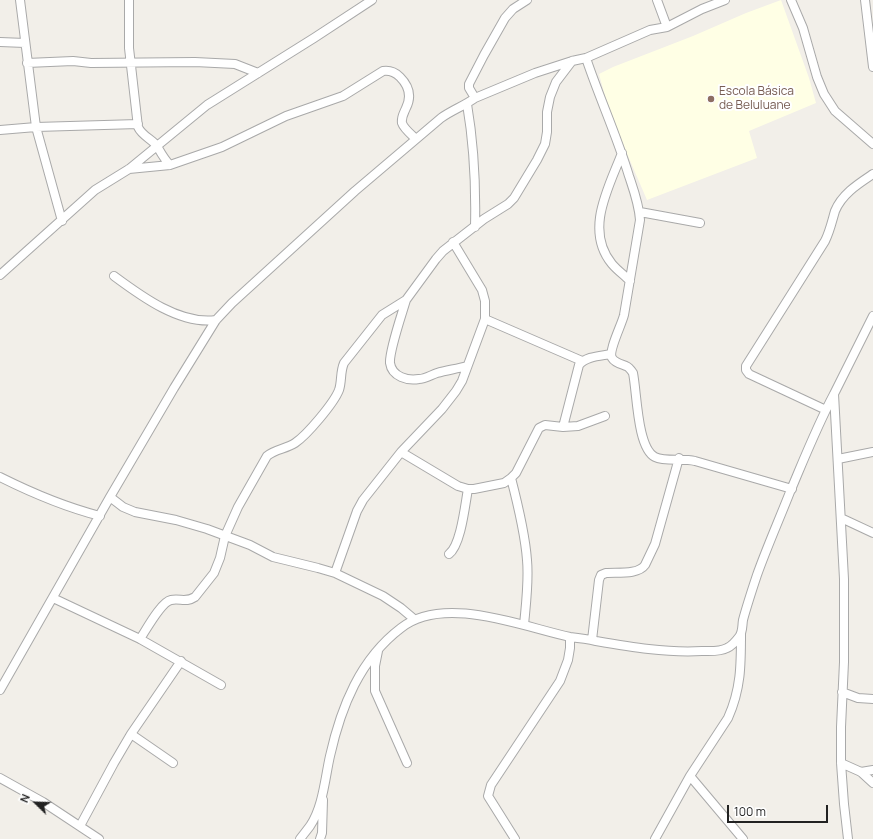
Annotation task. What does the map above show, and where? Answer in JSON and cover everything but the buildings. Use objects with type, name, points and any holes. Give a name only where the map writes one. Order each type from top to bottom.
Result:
[{"type":"street","points":[[20,0],[36,127],[62,221]]},
{"type":"street","points":[[129,0],[128,34],[139,130],[156,146],[170,165]]},
{"type":"street","points":[[0,275],[95,190],[129,169],[207,105],[372,0]]},
{"type":"street","points":[[475,98],[469,88],[469,84],[478,66],[505,18],[513,9],[527,0]]},
{"type":"street","points":[[657,0],[667,27]]},
{"type":"street","points":[[0,690],[110,497],[216,320],[232,303],[344,202],[416,139],[446,115],[475,98],[535,73],[586,58],[650,30],[667,27],[702,9],[725,0]]},
{"type":"street","points":[[791,0],[803,28],[817,77],[824,94],[835,111],[873,144]]},
{"type":"street","points":[[865,0],[873,67]]},
{"type":"street","points":[[0,42],[25,43]]},
{"type":"street","points":[[586,58],[622,153],[640,212],[640,220],[624,315],[621,326],[611,348],[611,354],[612,358],[633,372],[644,441],[650,453],[656,457],[664,459],[679,458],[695,460],[792,489]]},
{"type":"street","points":[[27,63],[73,61],[91,63],[195,62],[235,64],[258,72]]},
{"type":"street","points":[[467,366],[421,379],[412,380],[402,378],[395,373],[390,364],[392,350],[406,300],[436,259],[453,242],[484,219],[508,204],[514,198],[545,144],[548,132],[547,112],[550,97],[556,82],[572,61]]},
{"type":"street","points":[[129,169],[170,165],[222,147],[286,116],[344,96],[383,71],[390,70],[398,75],[406,84],[409,98],[402,117],[402,123],[404,128],[416,139]]},
{"type":"street","points":[[467,104],[472,133],[475,167],[475,227]]},
{"type":"street","points":[[0,130],[36,127],[138,124]]},
{"type":"street","points":[[622,153],[602,203],[599,222],[600,240],[611,264],[630,280]]},
{"type":"street","points":[[826,410],[749,374],[746,370],[746,366],[825,241],[837,206],[847,193],[873,174]]},
{"type":"street","points":[[640,212],[700,223]]},
{"type":"street","points":[[334,573],[360,505],[401,452],[442,409],[456,391],[485,319],[485,301],[482,290],[453,242]]},
{"type":"street","points":[[114,276],[167,310],[196,320],[206,322],[216,320]]},
{"type":"street","points":[[140,639],[164,603],[174,600],[187,601],[204,587],[214,574],[220,558],[225,536],[238,507],[267,456],[272,452],[287,447],[304,435],[326,410],[338,392],[344,362],[382,315],[406,300]]},
{"type":"street","points":[[655,839],[690,776],[728,718],[734,704],[739,685],[743,621],[758,575],[792,489],[826,410],[873,316]]},
{"type":"street","points":[[485,319],[582,360],[611,354]]},
{"type":"street","points":[[563,427],[578,365],[582,360]]},
{"type":"street","points":[[834,394],[844,579],[844,662],[841,763],[848,839]]},
{"type":"street","points":[[401,452],[458,486],[468,490],[504,483],[511,478],[516,472],[539,428],[545,425],[563,427],[578,426],[604,416]]},
{"type":"street","points":[[838,459],[873,452]]},
{"type":"street","points":[[592,640],[599,580],[601,575],[606,573],[638,570],[643,568],[645,565],[655,544],[679,458]]},
{"type":"street","points":[[0,477],[63,505],[100,516]]},
{"type":"street","points":[[511,478],[519,512],[527,559],[528,579],[524,625]]},
{"type":"street","points":[[449,554],[453,551],[460,533],[468,490]]},
{"type":"street","points":[[110,497],[123,507],[135,512],[176,520],[207,529],[250,545],[273,557],[334,573],[383,596],[414,619]]},
{"type":"street","points":[[841,518],[873,533]]},
{"type":"street","points":[[53,598],[140,639],[221,685]]},
{"type":"street","points":[[407,763],[375,691],[372,664],[378,650],[401,628],[414,619],[434,614],[452,613],[490,617],[570,637],[635,647],[684,652],[721,650],[728,648],[741,634]]},
{"type":"street","points":[[515,839],[488,796],[489,790],[560,681],[568,660],[570,637]]},
{"type":"street","points":[[80,826],[114,762],[131,734],[181,661]]},
{"type":"street","points":[[300,839],[312,824],[323,792],[330,756],[348,696],[361,671],[372,664]]},
{"type":"street","points":[[842,692],[858,698],[873,700]]},
{"type":"street","points":[[131,734],[173,762]]},
{"type":"street","points":[[841,763],[861,772],[873,783]]},
{"type":"street","points":[[861,772],[873,770]]},
{"type":"street","points":[[690,776],[743,839]]},
{"type":"street","points":[[0,778],[43,802],[99,839]]},
{"type":"street","points":[[320,839],[322,833],[323,792]]},
{"type":"shaded area","name":"Escola Básica de Beluluane","points":[[781,0],[809,78],[816,103],[749,131],[757,158],[647,200],[625,149],[605,96],[599,74],[613,67]]},
{"type":"place","name":"Escola Básica de Beluluane","points":[[711,99]]}]
